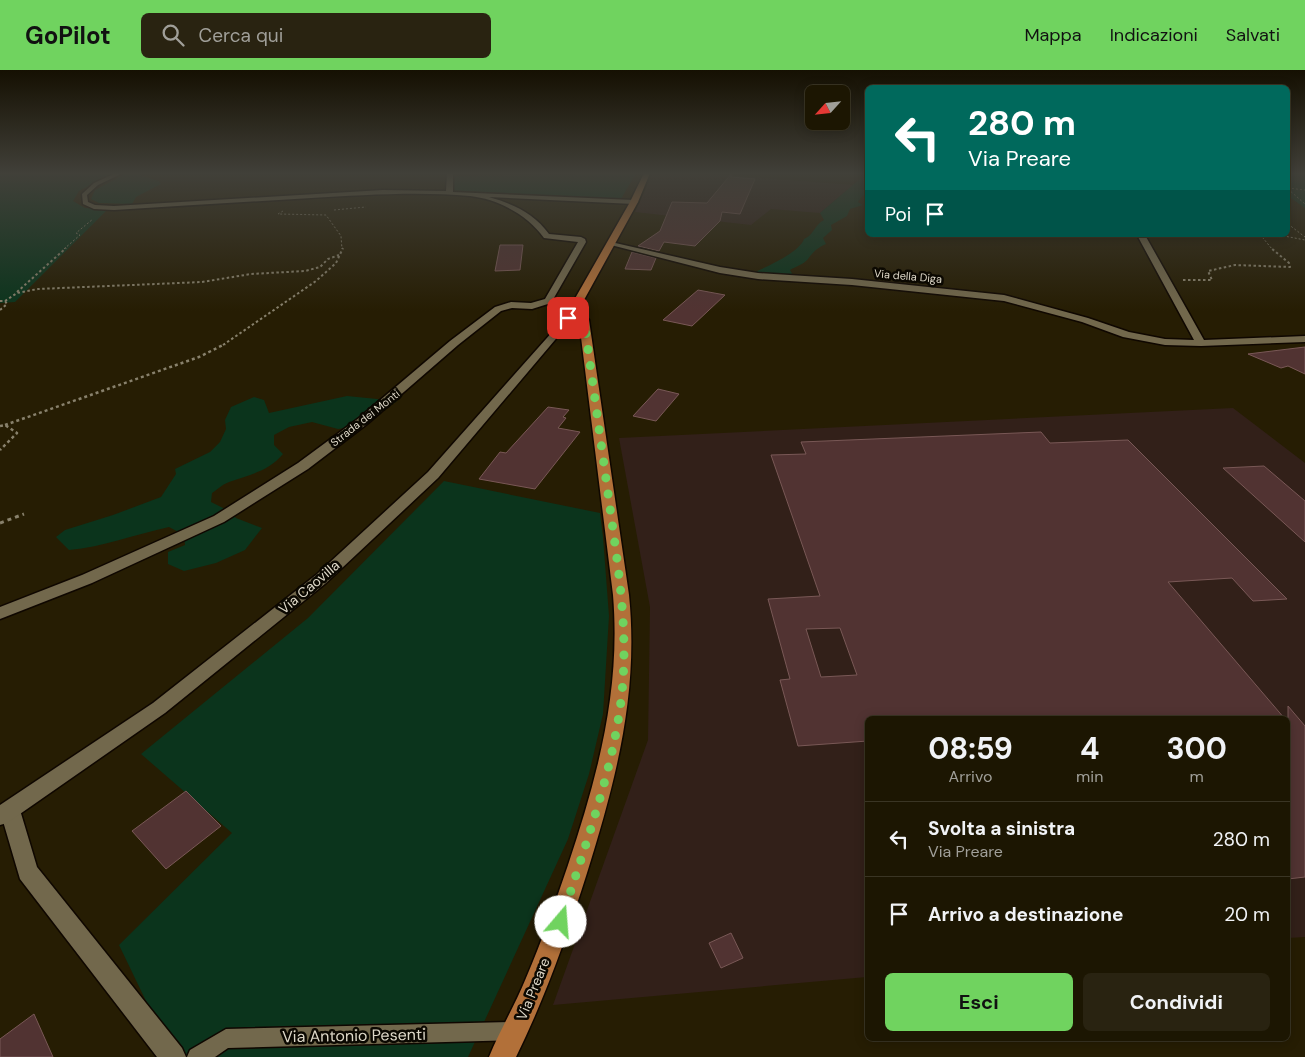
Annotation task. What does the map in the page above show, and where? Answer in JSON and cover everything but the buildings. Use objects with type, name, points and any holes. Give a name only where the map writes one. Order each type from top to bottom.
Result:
[{"type":"main road","points":[[574,309],[625,219]]},
{"type":"main road","name":"Via Preare","points":[[502,1057],[516,1031],[561,922],[592,824],[612,747],[622,692],[624,647],[622,599],[584,320],[574,309]]},
{"type":"street","name":"Strada dei Monti","points":[[0,613],[87,579],[219,519],[303,466],[363,421],[454,343],[498,309],[511,305],[532,306],[548,300],[582,242],[581,239],[547,236],[532,219]]},
{"type":"street","points":[[1142,237],[1201,343]]},
{"type":"street","name":"Via della Diga","points":[[611,244],[720,270],[758,276],[852,282],[1004,298],[1085,320],[1127,334],[1165,342],[1201,343],[1305,339]]},
{"type":"street","name":"Via Caovilla","points":[[5,813],[160,708],[321,579],[433,475],[557,332],[574,309]]},
{"type":"street","points":[[5,813],[28,872],[173,1057]]},
{"type":"lane","name":"Via Antonio Pesenti","points":[[197,1057],[226,1039],[516,1031]]},
{"type":"path","points":[[0,301],[5,301],[17,292],[80,235],[76,233],[93,219]]},
{"type":"path","points":[[0,426],[199,357],[231,341],[316,281],[336,263],[343,248],[341,236],[329,219]]},
{"type":"path","points":[[1290,226],[1305,238]]},
{"type":"path","points":[[1290,236],[1305,238]]},
{"type":"path","points":[[1167,283],[1188,279],[1212,280],[1208,271],[1235,265],[1290,267],[1289,263],[1273,250],[1263,238],[1264,237]]},
{"type":"path","points":[[17,292],[38,289],[202,282],[251,274],[305,271],[320,266],[328,259],[340,255]]},
{"type":"path","points":[[0,310],[7,304],[5,301]]},
{"type":"path","points":[[0,450],[17,433],[5,425]]},
{"type":"path","points":[[0,523],[24,514]]},
{"type":"shaded area","points":[[698,219],[758,219],[751,225]]},
{"type":"shaded area","points":[[1233,408],[1305,463],[1305,937],[1290,938],[1290,716],[865,716],[865,977],[553,1005],[648,740],[650,607],[619,438]]},
{"type":"green space","points":[[0,219],[98,219],[15,302],[0,303]]},
{"type":"green space","points":[[842,219],[831,225],[832,230],[823,238],[826,244],[816,250],[804,262],[790,270],[794,277],[752,273],[781,259],[796,249],[818,224],[824,220]]},
{"type":"green space","points":[[347,396],[397,401],[360,426],[338,429],[312,422],[289,427],[274,435],[274,445],[283,454],[278,460],[259,471],[226,483],[212,493],[211,502],[227,510],[236,518],[262,528],[245,550],[216,563],[184,571],[168,564],[168,552],[185,545],[184,535],[169,527],[107,543],[69,550],[56,537],[65,530],[161,497],[176,474],[175,469],[210,452],[220,442],[226,429],[225,420],[231,407],[254,397],[264,400],[269,413]]},
{"type":"green space","points":[[444,481],[600,513],[609,616],[603,714],[589,774],[568,839],[468,1057],[173,1057],[119,945],[232,833],[141,754],[308,618]]},
{"type":"route","points":[[561,922],[592,824],[612,747],[622,692],[624,647],[622,599],[584,320],[574,309],[568,318]]}]
